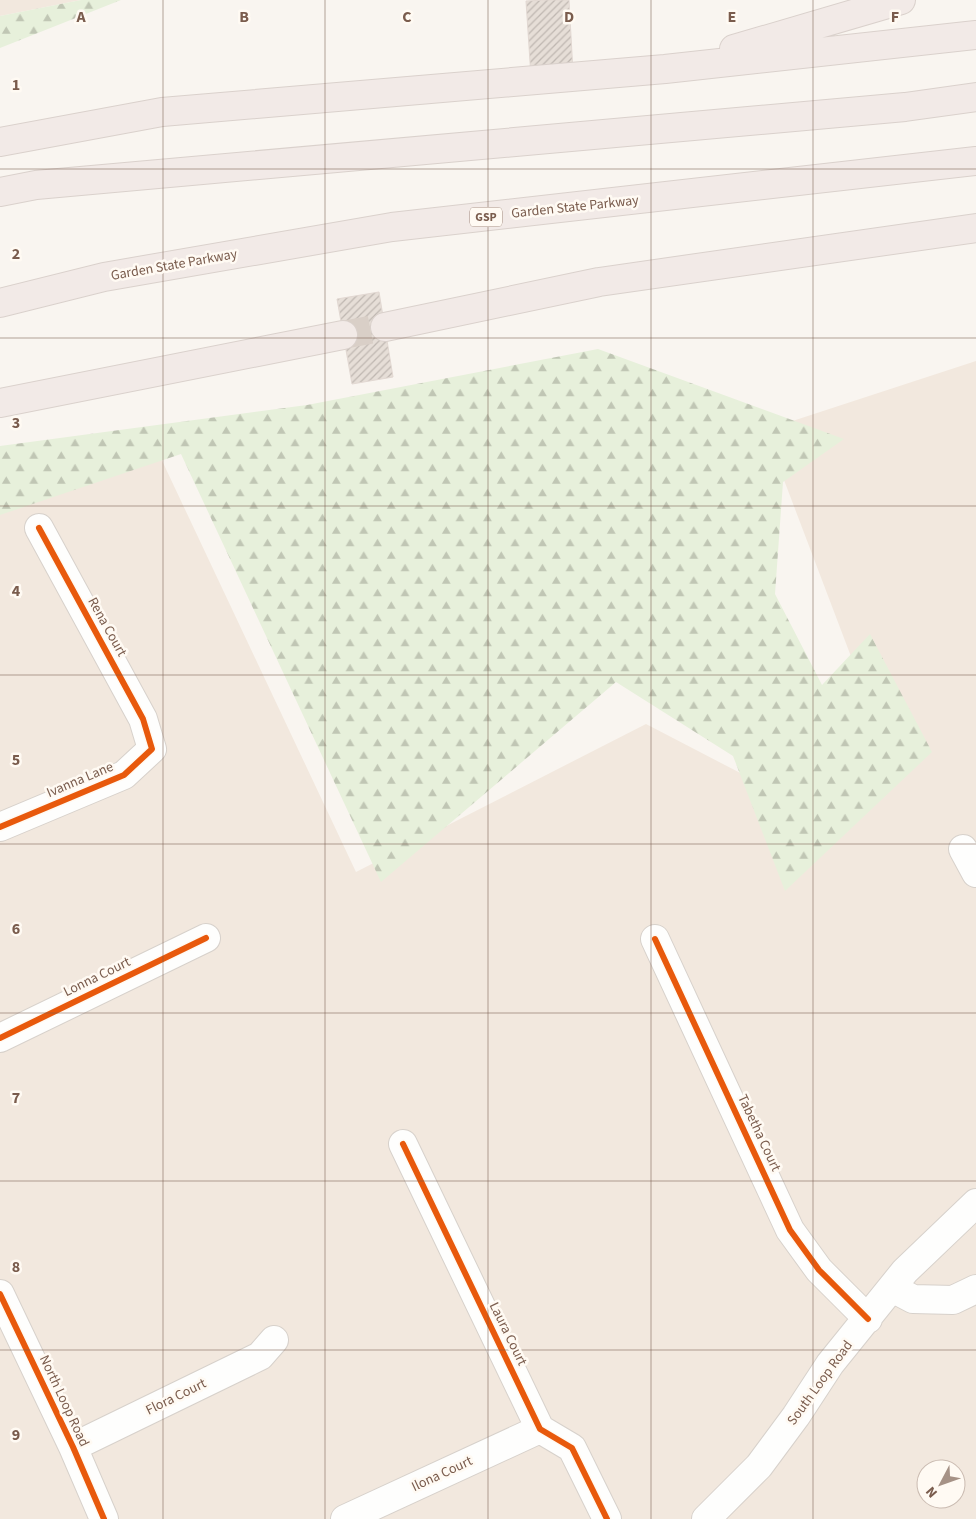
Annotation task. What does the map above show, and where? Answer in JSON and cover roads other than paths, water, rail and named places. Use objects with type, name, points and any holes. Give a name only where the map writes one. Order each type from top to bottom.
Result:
[{"type":"highway","points":[[665,69],[901,0]]},
{"type":"highway","points":[[0,142],[162,112],[665,69],[976,35]]},
{"type":"highway","points":[[0,192],[36,185],[905,107],[976,97]]},
{"type":"highway","name":"Garden State Parkway","points":[[0,303],[104,278],[392,227],[976,162]]},
{"type":"highway","points":[[385,327],[599,282],[976,228]]},
{"type":"highway","points":[[0,403],[343,335]]},
{"type":"street","name":"Rena Court","points":[[39,528],[143,718],[149,739]]},
{"type":"street","name":"Ivanna Lane","points":[[0,827],[124,775],[152,749],[149,739]]},
{"type":"street","points":[[963,849],[976,873]]},
{"type":"street","name":"Lonna Court","points":[[0,1038],[206,938]]},
{"type":"street","name":"Tabetha Court","points":[[655,938],[790,1230],[819,1270],[868,1319]]},
{"type":"street","name":"Laura Court","points":[[403,1144],[540,1429]]},
{"type":"street","name":"South Loop Road","points":[[706,1519],[759,1466],[796,1416],[830,1364],[905,1271],[976,1203]]},
{"type":"street","points":[[892,1288],[913,1299],[952,1300],[976,1289]]},
{"type":"street","name":"North Loop Road","points":[[0,1294],[104,1519]]},
{"type":"street","name":"Flora Court","points":[[72,1447],[260,1356],[274,1340]]},
{"type":"street","points":[[540,1429],[572,1448],[607,1519]]},
{"type":"street","name":"Ilona Court","points":[[345,1519],[540,1429]]},
{"type":"tunnel","points":[[343,335],[385,327]]}]
